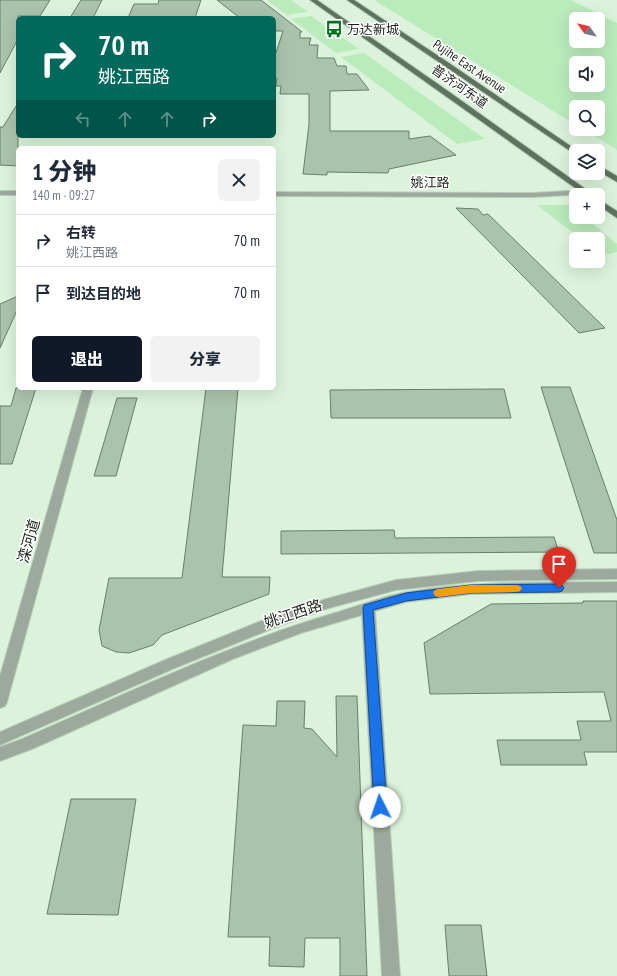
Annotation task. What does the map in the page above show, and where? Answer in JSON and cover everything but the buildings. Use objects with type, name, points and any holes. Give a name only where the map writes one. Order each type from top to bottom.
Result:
[{"type":"main road","name":"普济河东道","points":[[313,0],[446,92],[580,188]]},
{"type":"main road","name":"Pujihe East Avenue","points":[[350,0],[569,147]]},
{"type":"main road","points":[[605,172],[617,180]]},
{"type":"main road","points":[[605,206],[617,215]]},
{"type":"street","points":[[0,193],[16,193]]},
{"type":"street","name":"姚江路","points":[[276,194],[569,194]]},
{"type":"street","name":"滦河道","points":[[0,702],[87,390]]},
{"type":"street","name":"姚江西路","points":[[0,739],[170,664],[270,623],[326,604],[396,585],[478,576],[617,574]]},
{"type":"street","name":"姚江西路","points":[[0,754],[27,744],[228,655],[297,629],[406,597],[471,589],[617,588]]},
{"type":"street","points":[[368,608],[391,976]]},
{"type":"green space","points":[[267,0],[291,0],[308,12],[287,15]]},
{"type":"green space","points":[[374,0],[571,0],[595,12],[569,12],[569,48],[605,48],[605,17],[617,23],[617,150],[594,136],[605,136],[605,100],[569,100],[569,121]]},
{"type":"green space","points":[[311,16],[359,49],[336,53],[291,19]]},
{"type":"green space","points":[[364,53],[485,139],[457,144],[341,57]]},
{"type":"green space","points":[[537,205],[569,205],[569,224],[593,224],[603,232],[572,232]]},
{"type":"green space","points":[[605,234],[617,244],[617,252],[605,254]]},
{"type":"slow traffic","points":[[439,593],[471,589],[517,588]]},
{"type":"place","name":"万达新城","points":[[334,29]]},
{"type":"route","points":[[380,807],[368,608],[406,597],[471,589],[559,588]]}]
